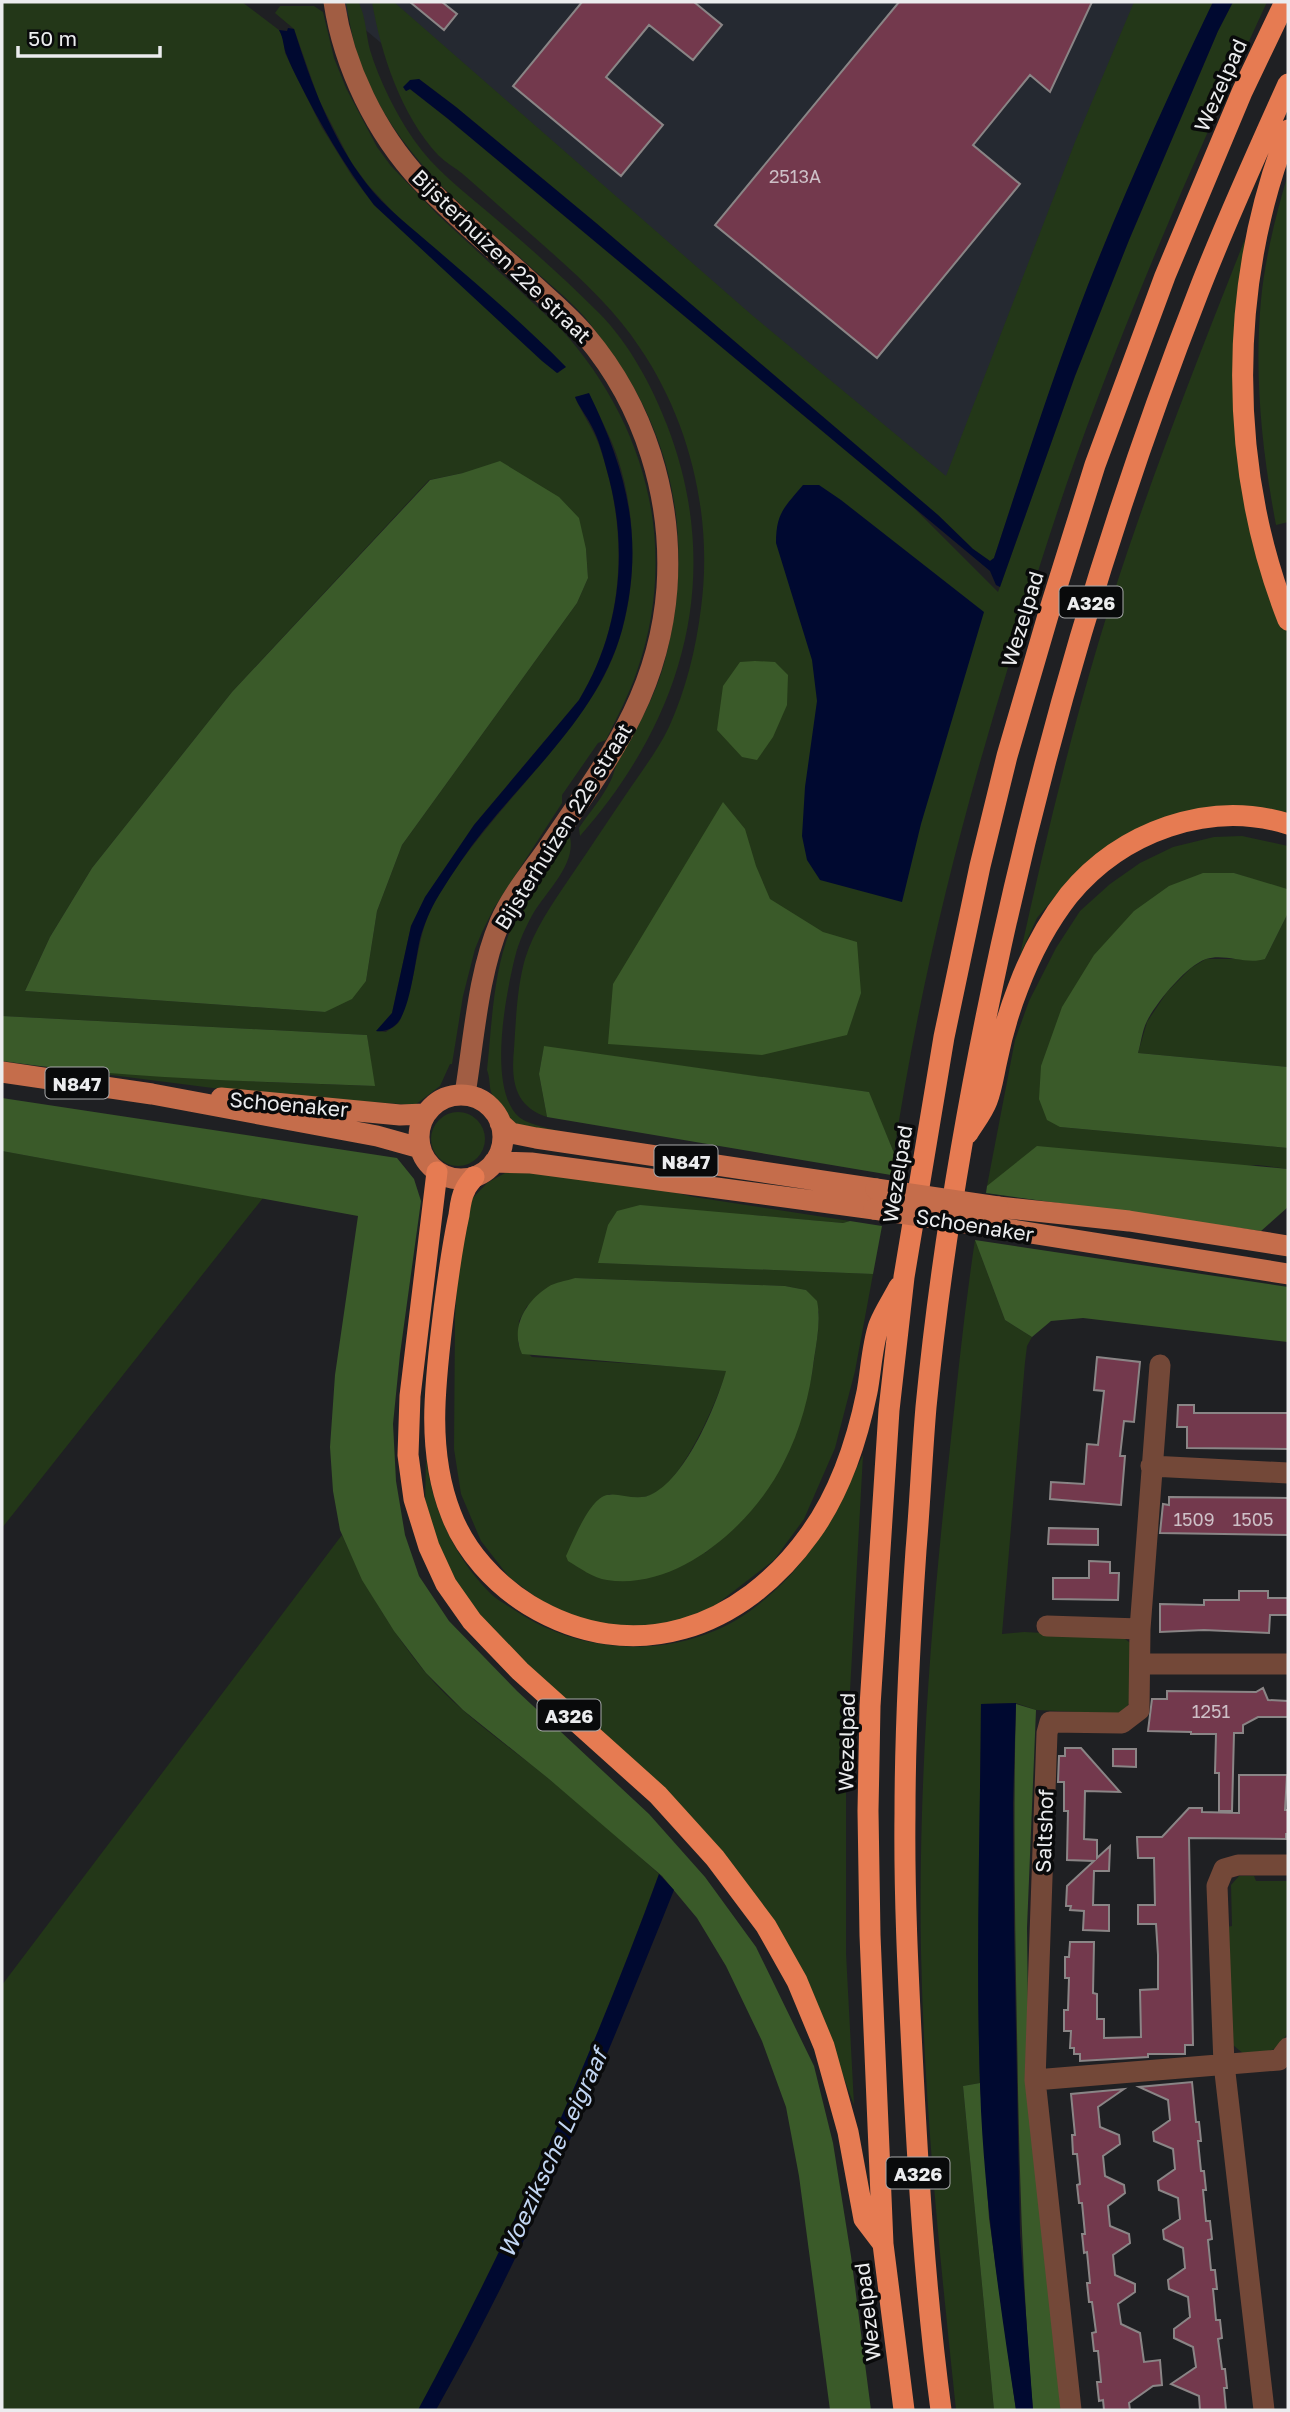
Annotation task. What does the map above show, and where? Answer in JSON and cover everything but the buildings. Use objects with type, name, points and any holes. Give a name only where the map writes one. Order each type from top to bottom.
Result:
[{"type":"highway","name":"Wezelpad","points":[[904,2410],[883,2244],[870,1935],[870,1706],[889,1410],[904,1277],[944,1037],[980,866],[1007,756],[1049,612],[1095,465],[1165,276],[1242,92],[1285,2]]},
{"type":"highway","name":"A326","points":[[941,2410],[930,2332],[919,2207],[906,1935],[905,1814],[907,1709],[927,1405],[943,1271],[963,1140],[989,1002],[1024,844],[1098,576],[1200,288],[1288,84]]},
{"type":"highway","points":[[1288,130],[1252,258],[1242,362],[1245,424],[1258,517],[1270,566],[1288,620]]},
{"type":"highway","name":"A326","points":[[963,1140],[987,1102],[1006,1023],[1028,962],[1069,895],[1090,874],[1119,850],[1182,820],[1216,815],[1288,824]]},
{"type":"highway","name":"A326","points":[[437,1172],[410,1396],[408,1455],[414,1499],[429,1547],[446,1584],[472,1621],[520,1671],[658,1795],[715,1858],[766,1926],[796,1981],[824,2046],[848,2133],[864,2219],[883,2244]]},
{"type":"highway","name":"A326","points":[[474,1177],[464,1190],[456,1229],[437,1368],[434,1432],[439,1476],[451,1515],[472,1553],[498,1583],[552,1619],[584,1630],[616,1636],[690,1628],[724,1614],[758,1592],[787,1563],[811,1533],[847,1462],[866,1398],[879,1325],[904,1277]]},
{"type":"main road","name":"Bijsterhuizen 22e straat","points":[[334,2],[338,29],[358,84],[387,137],[421,180],[574,323],[598,350],[617,378],[648,443],[659,480],[665,518],[668,560],[666,597],[651,673],[641,699],[614,748],[501,919],[487,960],[465,1094]]},
{"type":"main road","name":"Schoenaker","points":[[2,1072],[152,1094],[377,1136],[420,1148]]},
{"type":"main road","name":"Schoenaker","points":[[152,1094],[253,1099],[400,1115],[425,1114]]},
{"type":"main road","points":[[465,1094],[453,1095],[437,1102],[425,1114],[420,1125],[420,1148],[427,1162],[437,1172],[455,1179],[474,1177],[485,1171],[500,1150],[503,1137],[500,1123]]},
{"type":"main road","name":"N847","points":[[465,1094],[483,1101],[494,1111],[500,1123]]},
{"type":"main road","name":"Schoenaker","points":[[500,1123],[511,1133],[536,1138],[875,1199],[996,1217],[1288,1274]]},
{"type":"main road","name":"Schoenaker","points":[[494,1162],[531,1163],[875,1199]]},
{"type":"main road","name":"Schoenaker","points":[[996,1217],[1129,1222],[1288,1246]]},
{"type":"street","name":"Saltshof","points":[[1070,2410],[1035,2080],[1047,1733],[1050,1722],[1122,1723],[1139,1710],[1140,1629],[1150,1466],[1160,1365]]},
{"type":"street","points":[[1150,1466],[1288,1472]]},
{"type":"street","points":[[1047,1626],[1140,1629]]},
{"type":"street","points":[[1140,1664],[1288,1664]]},
{"type":"street","points":[[1264,2410],[1224,2064],[1217,1886],[1224,1869],[1238,1866],[1288,1866]]},
{"type":"street","points":[[1035,2080],[1279,2060],[1288,2048]]},
{"type":"shaded area","points":[[332,2],[1199,2],[970,534]]},
{"type":"green space","points":[[2,2],[242,2],[279,30],[285,53],[321,126],[352,176],[374,205],[558,373],[565,367],[394,213],[351,162],[319,100],[294,29],[275,13],[280,6],[314,6],[323,12],[334,58],[346,88],[377,147],[391,166],[438,215],[560,328],[590,365],[614,404],[633,445],[647,489],[654,533],[655,579],[650,625],[637,671],[606,740],[598,743],[562,795],[562,803],[494,908],[475,949],[463,996],[452,1064],[440,1086],[415,1105],[267,1095],[64,1069],[374,1086],[367,1035],[2,1016]],"holes":[[[589,394],[617,456],[630,512],[632,571],[622,629],[601,682],[582,712],[473,846],[435,901],[421,938],[400,1020],[386,1032],[377,1031],[392,1013],[411,926],[425,898],[474,825],[579,700],[595,670],[606,639],[614,608],[618,542],[609,477],[597,439],[575,397]],[[463,473],[586,549],[588,578],[577,603],[402,845],[377,911],[366,981],[325,1012],[25,991],[50,937],[92,868],[232,692],[429,480]]]},
{"type":"green space","points":[[346,2],[359,3],[370,50],[383,85],[422,151],[449,179],[572,287],[620,338],[647,380],[661,410],[684,481],[692,536],[692,590],[684,642],[669,694],[646,743],[616,791],[580,836],[579,828],[608,786],[618,760],[645,712],[665,660],[674,618],[678,537],[664,458],[650,420],[631,384],[587,320],[449,193],[426,169],[386,116],[357,54]]},
{"type":"green space","points":[[372,2],[394,2],[753,316],[946,476],[1075,142],[1134,2],[1213,2],[1094,270],[994,558],[990,561],[596,223],[456,107],[419,79],[404,89],[410,89],[447,118],[912,506],[998,592],[1075,376],[1129,240],[1218,31],[1233,2],[1267,2],[1136,299],[1051,530],[958,844],[916,1028],[894,1153],[868,1092],[544,1047],[539,1074],[547,1117],[536,1112],[521,1099],[514,1081],[513,1060],[520,981],[529,948],[550,908],[661,743],[685,683],[699,623],[704,574],[700,506],[685,440],[673,408],[640,348],[619,319],[582,280],[464,175],[441,158],[425,139],[413,122],[394,83]]},
{"type":"green space","points":[[1288,174],[1288,522],[1276,525],[1261,413],[1258,356],[1268,252]]},
{"type":"green space","points":[[1245,239],[1239,298],[1271,582],[1288,633],[1288,813],[1238,807],[1115,841],[1074,874],[1037,918],[1020,955],[1058,791],[1103,628],[1163,450]]},
{"type":"green space","points":[[500,461],[559,497],[579,518],[586,549],[588,578],[577,603],[402,845],[377,911],[366,981],[352,999],[325,1012],[25,991],[50,937],[92,868],[232,692],[430,480]]},
{"type":"green space","points":[[740,662],[775,662],[788,675],[787,705],[773,737],[757,760],[742,757],[717,730],[723,686]]},
{"type":"green space","points":[[723,802],[745,829],[770,899],[823,932],[857,942],[861,993],[847,1035],[762,1055],[608,1044],[613,984]]},
{"type":"green space","points":[[1242,836],[1288,846],[1288,891],[1234,873],[1060,1127],[1288,1148],[1288,1169],[1258,1165],[987,1186],[1015,1040],[1029,1001],[1056,948],[1080,911],[1110,884],[1140,863],[1173,847],[1214,837]]},
{"type":"green space","points":[[567,837],[570,837],[571,847],[565,867],[531,917],[515,957],[504,1016],[501,1063],[509,1103],[519,1117],[544,1127],[659,1148],[520,1128],[504,1112],[491,1092],[487,1070],[496,985],[505,944],[527,897]]},
{"type":"green space","points":[[1203,873],[1234,873],[1287,889],[1288,913],[1265,959],[1206,959],[1181,977],[1164,995],[1147,1021],[1138,1053],[1288,1067],[1288,1148],[1060,1127],[1047,1120],[1039,1099],[1041,1066],[1062,1007],[1094,955],[1134,911],[1169,886]]},
{"type":"green space","points":[[1288,913],[1288,1067],[1138,1053],[1147,1022],[1167,992],[1191,968],[1206,959],[1265,959]]},
{"type":"green space","points":[[2,1016],[367,1035],[375,1086],[141,1076],[2,1061]]},
{"type":"green space","points":[[544,1046],[869,1092],[894,1153],[891,1175],[547,1117],[539,1074]]},
{"type":"green space","points":[[2,1098],[397,1158],[414,1179],[421,1201],[393,1424],[396,1481],[405,1535],[419,1576],[449,1621],[517,1691],[649,1814],[705,1877],[756,1947],[814,2066],[833,2143],[871,2410],[830,2410],[799,2176],[786,2107],[762,2041],[726,1966],[697,1918],[662,1876],[549,1779],[463,1710],[426,1673],[394,1631],[362,1580],[340,1530],[333,1491],[330,1447],[335,1375],[358,1216],[2,1151]]},
{"type":"green space","points":[[458,1112],[477,1120],[485,1139],[477,1158],[458,1166],[439,1158],[431,1139],[439,1120]]},
{"type":"green space","points":[[1037,1146],[1288,1169],[1288,1207],[1261,1231],[986,1193],[987,1186]]},
{"type":"green space","points":[[2,1151],[263,1198],[2,1528]]},
{"type":"green space","points":[[505,1173],[617,1179],[694,1197],[850,1221],[843,1223],[752,1215],[599,1263],[873,1274],[855,1371],[835,1448],[804,1519],[774,1560],[713,1607],[677,1621],[630,1628],[593,1624],[549,1607],[509,1577],[481,1541],[461,1494],[454,1449],[455,1317],[459,1254],[470,1201],[487,1183]],"holes":[[[575,1278],[785,1286],[806,1290],[819,1312],[812,1374],[801,1418],[784,1462],[760,1498],[733,1529],[705,1553],[608,1494],[641,1497],[663,1488],[675,1475],[697,1440],[727,1370],[532,1357],[518,1344],[519,1321],[527,1306]]]},
{"type":"green space","points":[[640,1205],[843,1223],[850,1221],[882,1226],[873,1274],[598,1263],[608,1225],[617,1211]]},
{"type":"green space","points":[[975,1240],[1005,1320],[1032,1337],[1027,1346],[1025,1362],[1002,1634],[1024,1632],[1122,1637],[1132,1644],[1131,1701],[1121,1714],[1036,1710],[1016,1703],[981,1704],[978,1993],[980,2083],[963,2086],[994,2410],[956,2410],[925,2066],[921,1951],[922,1827],[927,1704],[937,1580]]},
{"type":"green space","points":[[975,1240],[1288,1287],[1288,1342],[1083,1318],[1051,1321],[1032,1337],[1005,1320]]},
{"type":"green space","points":[[575,1278],[785,1286],[806,1290],[817,1301],[818,1330],[804,1412],[790,1450],[771,1485],[734,1529],[711,1548],[687,1564],[661,1575],[634,1581],[607,1580],[582,1570],[568,1561],[566,1556],[588,1512],[601,1498],[612,1494],[648,1496],[666,1484],[678,1471],[708,1420],[726,1371],[522,1354],[519,1325],[527,1308],[548,1287]]},
{"type":"green space","points":[[863,1455],[846,1764],[846,1953],[854,2105],[821,2017],[780,1939],[529,1673],[449,1577],[425,1506],[426,1456],[433,1493],[446,1530],[477,1579],[496,1598],[543,1626],[572,1637],[633,1647],[664,1645],[723,1627],[771,1595],[804,1559],[817,1540]]},
{"type":"green space","points":[[342,1535],[389,1623],[412,1656],[449,1698],[565,1792],[659,1874],[633,1943],[548,2146],[485,2280],[418,2410],[2,2410],[2,1985]]},
{"type":"green space","points":[[1016,1704],[1036,1710],[1027,1928],[1029,2097],[1061,2410],[1033,2410],[1026,2316],[1020,2175],[1016,1951]]},
{"type":"green space","points":[[1239,1876],[1254,1876],[1256,1881],[1288,1881],[1288,2033],[1275,2048],[1260,2054],[1245,2055],[1233,2045],[1227,1927],[1232,1926],[1231,1885]]},
{"type":"green space","points":[[980,2083],[989,2218],[1016,2410],[994,2410],[963,2086]]},
{"type":"water","points":[[1213,2],[1233,2],[1218,31],[1129,240],[1075,376],[1000,587],[996,585],[990,571],[447,118],[410,89],[406,91],[403,87],[410,80],[419,79],[456,107],[596,223],[990,561],[994,558],[1088,285],[1148,142]]},
{"type":"water","points":[[288,28],[294,29],[307,69],[332,128],[373,192],[566,367],[557,373],[542,361],[374,205],[333,144],[294,71],[279,30],[287,31]]},
{"type":"water","points":[[589,393],[614,451],[629,508],[632,567],[622,630],[612,659],[582,712],[478,838],[439,895],[422,933],[410,993],[403,1013],[391,1028],[376,1031],[392,1013],[411,926],[425,897],[474,825],[579,700],[604,646],[617,589],[618,530],[614,500],[600,448],[594,430],[575,397]]},
{"type":"water","points":[[803,485],[819,485],[841,500],[984,612],[921,824],[902,902],[820,880],[807,860],[802,836],[805,787],[817,701],[812,660],[776,543],[780,517]]},
{"type":"water","points":[[1016,1703],[1013,1803],[1020,2234],[1033,2410],[1016,2410],[990,2223],[979,2060],[981,1704]]},
{"type":"water","name":"Woeziksche Leigraaf","points":[[659,1874],[674,1890],[564,2154],[503,2284],[436,2410],[418,2410],[485,2280],[548,2146],[606,2011]]}]
